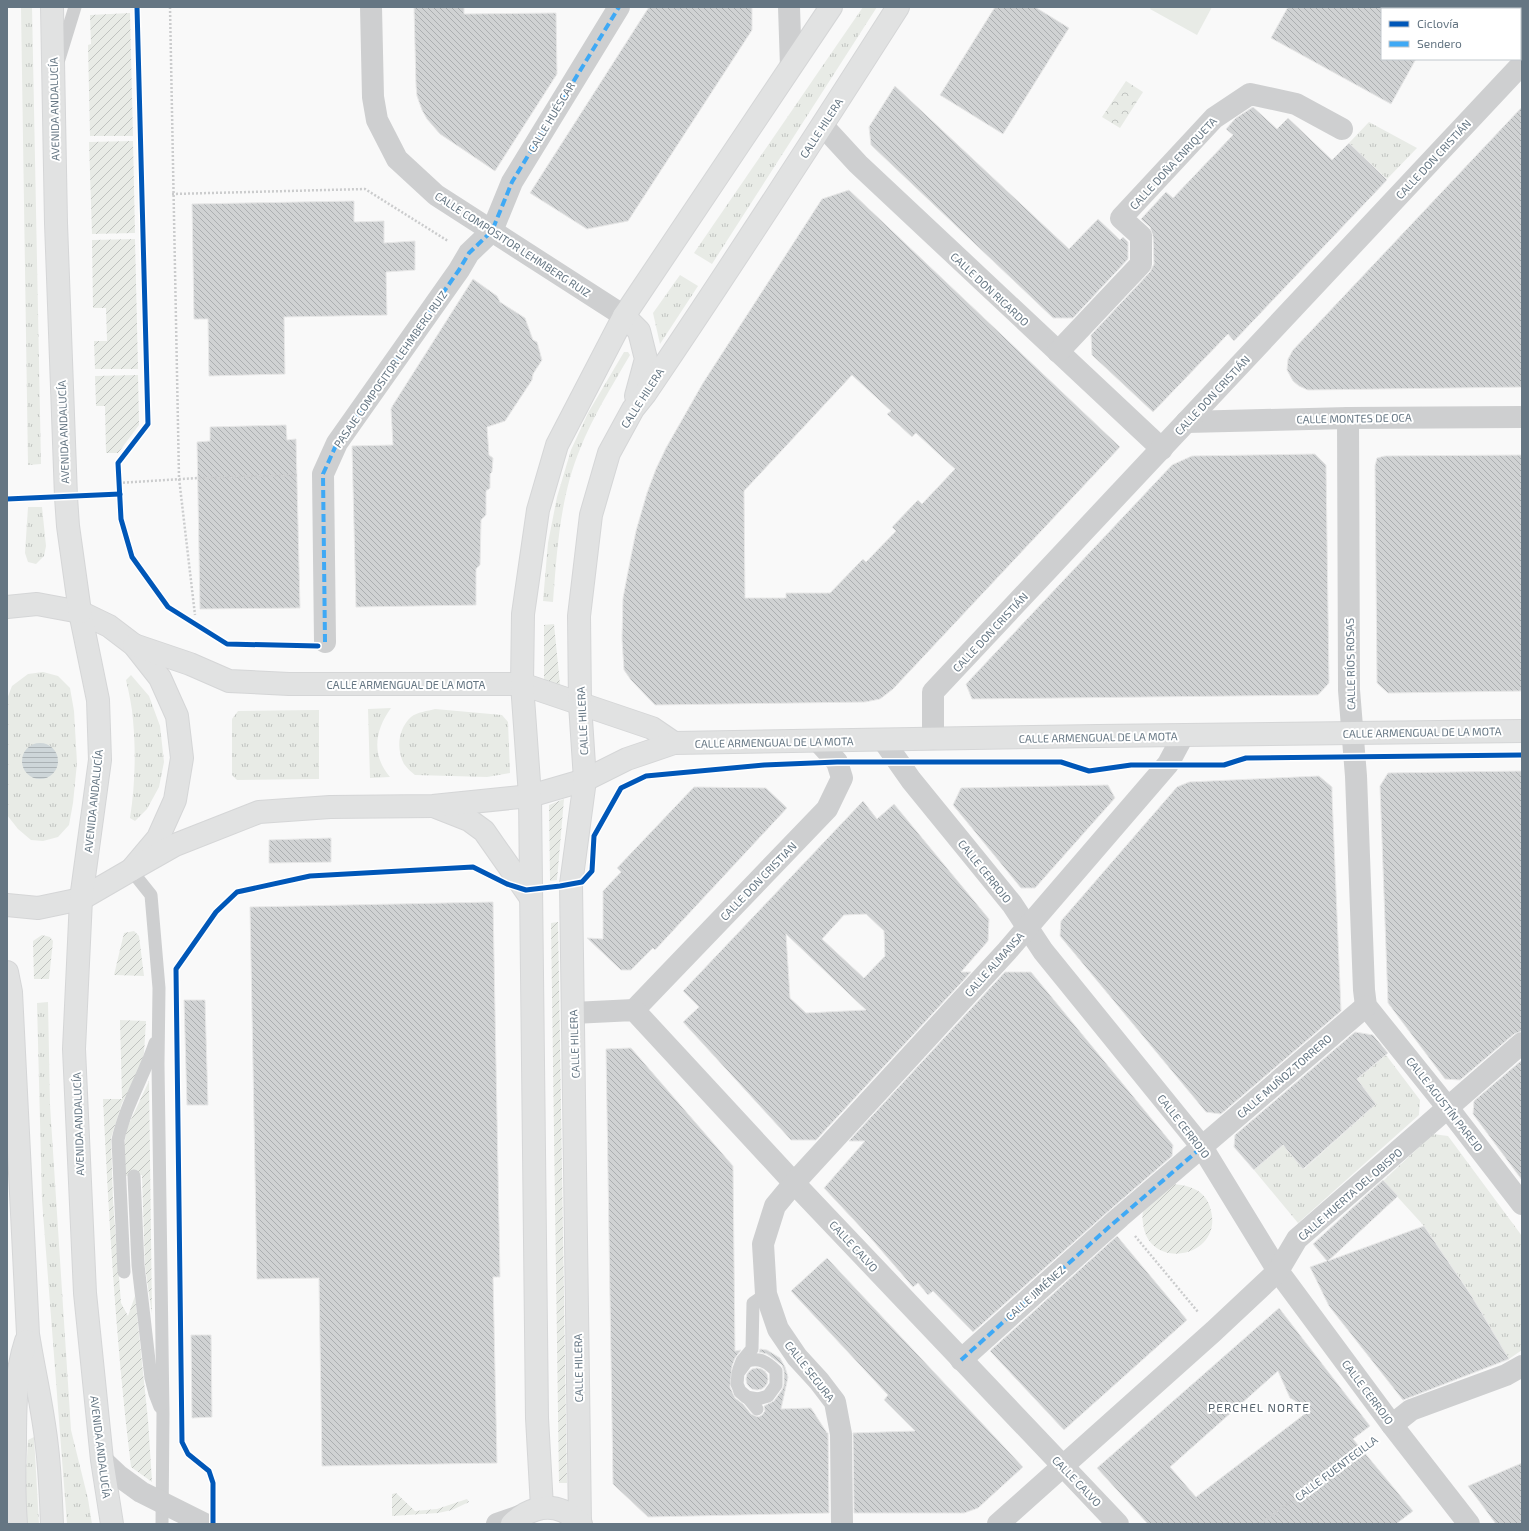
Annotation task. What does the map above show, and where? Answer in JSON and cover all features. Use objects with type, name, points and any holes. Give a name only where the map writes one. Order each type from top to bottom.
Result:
[{"type":"main road","name":"AVENIDA ANDALUCÍA","points":[[52,7],[56,223],[65,489],[68,526],[80,612],[98,700],[100,760],[82,899],[74,1049],[85,1293],[102,1460],[112,1524]]},
{"type":"main road","points":[[542,1508],[536,1397],[530,796],[522,684],[523,614],[538,510],[557,445],[624,316],[831,7]]},
{"type":"main road","name":"CALLE HILERA","points":[[580,1524],[571,884],[585,780],[580,704],[579,616],[591,515],[609,454],[633,409],[645,394],[692,324],[823,126],[898,7]]},
{"type":"main road","points":[[624,316],[639,331],[646,358],[633,409]]},
{"type":"main road","points":[[7,607],[37,604],[80,612],[109,626],[134,645],[160,678],[177,716],[182,758],[175,800],[170,813],[158,838],[131,870]]},
{"type":"main road","name":"CALLE ARMENGUAL DE LA MOTA","points":[[134,645],[190,664],[229,681],[289,684],[522,684],[652,728],[674,743]]},
{"type":"main road","name":"CALLE ARMENGUAL DE LA MOTA","points":[[7,905],[38,908],[82,899],[175,845],[259,812],[330,807],[433,806],[530,796],[585,780],[627,759],[674,743],[1522,730]]},
{"type":"main road","name":"CALLE ARMENGUAL DE LA MOTA","points":[[433,806],[469,820],[484,831],[531,898]]},
{"type":"main road","points":[[7,972],[10,992],[28,1334],[33,1370],[41,1405],[48,1448],[52,1524]]},
{"type":"main road","points":[[16,1524],[14,1476],[16,1380],[20,1359],[28,1334]]},
{"type":"main road","points":[[516,1520],[542,1508],[563,1511],[580,1524]]},
{"type":"street","name":"CALLE COMPOSITOR LEHMBERG RUIZ","points":[[371,7],[373,96],[377,120],[397,159],[436,195],[624,316]]},
{"type":"street","name":"CALLE HUÉSCAR","points":[[492,231],[512,182],[619,7]]},
{"type":"street","points":[[789,7],[791,67]]},
{"type":"street","name":"CALLE DON CRISTIÁN","points":[[933,739],[933,692],[1522,64]]},
{"type":"street","name":"CALLE DOÑA ENRIQUETA","points":[[1058,352],[1141,264],[1141,236],[1121,218],[1214,118],[1250,94],[1296,104],[1342,129]]},
{"type":"street","name":"CALLE DON RICARDO","points":[[823,126],[858,164],[1162,449]]},
{"type":"street","name":"PASAJE COMPOSITOR LEHMBERG RUIZ","points":[[325,642],[323,474],[337,443],[469,253],[492,231]]},
{"type":"street","name":"CALLE MONTES DE OCA","points":[[1186,422],[1348,418],[1522,417]]},
{"type":"street","name":"CALLE RÍOS ROSAS","points":[[1348,418],[1349,690],[1356,776],[1364,990],[1366,1006]]},
{"type":"street","name":"CALLE ALMANSA","points":[[794,1183],[1027,928],[1168,764],[1183,736]]},
{"type":"street","name":"CALLE CERROJO","points":[[884,740],[910,780],[1012,904],[1043,951],[1202,1147],[1278,1271],[1392,1425],[1469,1524]]},
{"type":"street","name":"CALLE DON CRISTIAN","points":[[634,1010],[827,809],[842,778],[838,762],[818,741]]},
{"type":"street","name":"CALLE AGUSTÍN PAREJO","points":[[1366,1006],[1448,1108],[1522,1204]]},
{"type":"street","name":"CALLE MUÑOZ TORRERO","points":[[1115,1222],[1366,1006]]},
{"type":"street","points":[[572,1013],[634,1010]]},
{"type":"street","name":"CALLE CALVO","points":[[634,1010],[794,1183],[1118,1524]]},
{"type":"street","name":"CALLE HUERTA DEL OBISPO","points":[[998,1524],[1214,1331],[1278,1271],[1297,1239],[1522,1043]]},
{"type":"street","name":"CALLE SEGURA","points":[[794,1183],[775,1206],[763,1244],[766,1294],[778,1329],[797,1358],[819,1381],[835,1402],[841,1434],[842,1524]]},
{"type":"street","name":"CALLE JIMÉNEZ","points":[[961,1360],[1115,1222]]},
{"type":"street","points":[[1392,1425],[1411,1410],[1506,1375],[1522,1366]]},
{"type":"street","points":[[102,1460],[119,1476],[140,1492],[163,1514],[205,1524]]},
{"type":"street","points":[[497,1524],[516,1520]]},
{"type":"lane","points":[[53,76],[75,7]]},
{"type":"lane","points":[[131,870],[151,895],[159,988],[158,1033],[163,1514]]},
{"type":"lane","points":[[124,1272],[118,1140],[121,1125],[150,1058],[158,1033]]},
{"type":"lane","points":[[134,1176],[138,1265],[151,1378],[155,1394],[163,1414]]},
{"type":"lane","points":[[757,1409],[740,1391],[737,1384],[738,1373],[747,1361],[755,1359],[767,1362],[776,1371],[776,1385],[768,1396],[758,1399],[752,1398],[746,1396],[740,1391],[737,1383],[738,1373],[742,1361],[752,1349],[753,1303],[766,1294]]},
{"type":"path","points":[[170,7],[178,478],[195,615]]},
{"type":"path","points":[[172,194],[365,189],[443,239],[469,253]]},
{"type":"path","points":[[118,476],[119,486],[178,478],[323,474]]},
{"type":"path","points":[[1115,1222],[1214,1331]]},
{"type":"green space","points":[[21,7],[32,7],[41,464],[28,465]]},
{"type":"green space","points":[[863,7],[877,7],[712,264],[694,253]]},
{"type":"green space","points":[[1151,7],[1212,7],[1197,35],[1150,9]]},
{"type":"green space","points":[[130,13],[133,136],[90,136],[88,45],[91,44],[90,15]]},
{"type":"green space","points":[[1126,81],[1143,92],[1120,128],[1102,117]]},
{"type":"green space","points":[[1369,122],[1417,148],[1387,179],[1349,143]]},
{"type":"green space","points":[[133,141],[135,233],[92,234],[89,142]]},
{"type":"green space","points":[[135,239],[138,369],[95,369],[94,341],[107,341],[106,308],[93,308],[92,240]]},
{"type":"green space","points":[[680,275],[698,286],[660,344],[653,313]]},
{"type":"green space","points":[[624,352],[628,352],[630,355],[603,401],[573,467],[560,524],[553,602],[543,601],[548,543],[557,497],[571,450],[588,413]]},
{"type":"green space","points":[[138,375],[139,425],[118,453],[106,453],[105,406],[96,406],[95,376]]},
{"type":"green space","points":[[28,507],[42,507],[46,546],[44,556],[36,564],[28,562],[25,553]]},
{"type":"green space","points":[[554,624],[560,685],[544,685],[544,625]]},
{"type":"green space","points":[[43,672],[58,676],[70,688],[74,711],[77,763],[69,825],[58,837],[43,841],[31,840],[18,829],[7,815],[7,699],[12,686],[28,674]]},
{"type":"green space","points":[[131,675],[149,696],[160,726],[164,762],[159,787],[147,809],[135,821],[130,818],[134,782],[134,732],[132,710],[126,680]]},
{"type":"green space","points":[[391,708],[381,725],[377,742],[380,760],[390,777],[370,778],[368,709]]},
{"type":"green space","points":[[435,709],[502,715],[508,722],[510,773],[487,777],[415,775],[412,773],[401,758],[399,746],[403,727],[413,715]]},
{"type":"green space","points":[[319,710],[319,779],[237,780],[232,775],[232,719],[238,711]]},
{"type":"green space","points":[[564,799],[557,880],[550,881],[549,805]]},
{"type":"green space","points":[[558,922],[567,1483],[559,1483],[551,923]]},
{"type":"green space","points":[[134,931],[139,936],[144,976],[114,975],[124,933]]},
{"type":"green space","points":[[42,935],[50,937],[53,941],[49,979],[34,979],[33,941]]},
{"type":"green space","points":[[48,1002],[50,1105],[71,1430],[88,1499],[92,1524],[67,1524],[42,1200],[37,1003]]},
{"type":"green space","points":[[120,1020],[146,1021],[144,1053],[138,1075],[122,1103],[111,1138],[113,1201],[121,1303],[128,1316],[135,1296],[148,1420],[152,1482],[131,1467],[121,1375],[114,1283],[103,1099],[122,1099]]},
{"type":"green space","points":[[1386,1055],[1420,1100],[1419,1115],[1298,1223],[1254,1170],[1283,1145],[1304,1169],[1376,1104],[1357,1079]]},
{"type":"green space","points":[[149,1081],[152,1314],[145,1267],[142,1175],[125,1176],[124,1146],[127,1128]]},
{"type":"green space","points":[[1433,1134],[1448,1136],[1522,1236],[1522,1350],[1509,1359],[1470,1293],[1424,1226],[1383,1181]]},
{"type":"green space","points":[[1172,1184],[1188,1186],[1201,1193],[1208,1202],[1212,1221],[1209,1235],[1199,1246],[1186,1252],[1172,1253],[1159,1249],[1148,1239],[1142,1219],[1144,1210],[1151,1200]]},
{"type":"green space","points":[[34,1437],[39,1524],[25,1524],[24,1507],[28,1440]]},
{"type":"green space","points":[[396,1493],[415,1511],[437,1509],[467,1499],[469,1502],[452,1510],[438,1513],[392,1516],[392,1494]]},
{"type":"shaded area","points":[[44,743],[53,748],[57,754],[57,768],[53,774],[44,779],[36,779],[27,774],[23,768],[22,757],[27,748],[33,744]]},
{"type":"building","points":[[414,7],[464,7],[464,14],[556,13],[557,74],[495,171],[440,134],[427,119],[422,110],[417,96],[416,85]]},
{"type":"building","points":[[649,7],[752,7],[752,30],[628,221],[587,229],[530,193]]},
{"type":"building","points":[[995,7],[1035,7],[1069,28],[1003,134],[940,95]]},
{"type":"building","points":[[1288,7],[1382,7],[1381,60],[1415,60],[1391,104],[1271,38]]},
{"type":"building","points":[[895,86],[1069,249],[1098,219],[1120,240],[1123,237],[1128,242],[1128,259],[1073,318],[1053,318],[871,145],[869,127]]},
{"type":"building","points":[[1253,107],[1277,129],[1288,118],[1332,160],[1349,143],[1387,180],[1234,341],[1228,334],[1153,412],[1092,355],[1091,335],[1150,272],[1154,264],[1153,236],[1150,227],[1141,219],[1166,192],[1173,198],[1233,135],[1226,129],[1236,118]]},
{"type":"building","points":[[1522,107],[1522,387],[1308,390],[1299,386],[1293,381],[1287,370],[1288,359],[1293,350]]},
{"type":"building","points":[[849,190],[1120,447],[893,689],[880,699],[865,702],[655,705],[631,680],[624,670],[622,639],[623,598],[636,531],[647,493],[666,448],[703,383],[822,199]],"holes":[[[852,375],[891,411],[887,414],[912,437],[916,433],[955,469],[922,504],[918,500],[892,527],[896,531],[866,562],[863,559],[830,593],[786,593],[786,598],[745,598],[744,491]]]},
{"type":"building","points":[[354,201],[354,222],[384,221],[384,243],[415,241],[415,270],[386,272],[387,315],[284,317],[285,374],[209,376],[208,319],[194,319],[192,204]]},
{"type":"building","points":[[473,279],[497,296],[500,302],[525,318],[533,340],[537,342],[542,360],[533,374],[532,380],[505,421],[487,427],[489,455],[493,458],[492,472],[490,474],[490,488],[486,491],[486,515],[481,520],[480,565],[476,569],[476,605],[356,607],[352,446],[393,445],[391,409]]},
{"type":"building","points":[[286,425],[287,440],[296,439],[300,608],[200,609],[197,442],[210,441],[210,427]]},
{"type":"building","points":[[1315,454],[1326,465],[1329,683],[1318,695],[972,699],[966,684],[1172,465],[1192,456]]},
{"type":"building","points":[[1522,455],[1522,691],[1388,693],[1377,683],[1375,466],[1377,458],[1385,456]]},
{"type":"building","points":[[1522,771],[1522,1031],[1514,1034],[1460,1080],[1445,1079],[1388,1003],[1380,786],[1388,773]]},
{"type":"building","points":[[1319,776],[1332,787],[1341,1011],[1221,1114],[1206,1112],[1060,936],[1061,921],[1177,787],[1189,782]]},
{"type":"building","points":[[1108,785],[1115,798],[1035,888],[1021,888],[953,805],[961,788]]},
{"type":"building","points":[[694,787],[766,788],[787,808],[655,950],[653,948],[631,970],[621,970],[587,938],[603,939],[603,891],[621,872],[617,868]]},
{"type":"building","points":[[863,801],[877,819],[894,804],[989,919],[988,941],[961,972],[971,972],[816,1140],[791,1140],[683,1022],[699,1007],[683,991]],"holes":[[[866,914],[884,931],[885,956],[864,978],[822,939],[844,915]],[[786,934],[866,1010],[806,1013],[790,998]]]},
{"type":"building","points":[[331,838],[331,862],[269,863],[269,840]]},
{"type":"building","points":[[493,902],[500,1277],[493,1277],[497,1463],[322,1466],[319,1278],[257,1279],[250,907]]},
{"type":"building","points":[[1005,972],[1031,972],[1173,1145],[1172,1156],[973,1332],[933,1291],[928,1295],[918,1283],[913,1287],[868,1235],[824,1188],[865,1141],[849,1141]]},
{"type":"building","points":[[184,1000],[205,1000],[208,1105],[187,1105]]},
{"type":"building","points":[[1355,1032],[1373,1035],[1388,1053],[1357,1079],[1376,1104],[1303,1169],[1283,1145],[1254,1170],[1234,1147],[1235,1135]]},
{"type":"building","points":[[631,1048],[733,1166],[735,1351],[741,1350],[735,1358],[732,1366],[730,1387],[735,1398],[743,1404],[751,1414],[758,1417],[762,1415],[765,1411],[764,1406],[774,1401],[782,1390],[784,1385],[784,1371],[782,1365],[767,1354],[759,1352],[760,1349],[767,1350],[780,1358],[788,1377],[781,1409],[811,1408],[828,1433],[829,1513],[648,1517],[613,1484],[606,1049]]},
{"type":"building","points":[[1522,1060],[1522,1180],[1473,1114],[1474,1101]]},
{"type":"building","points":[[1383,1180],[1398,1196],[1328,1261],[1424,1226],[1471,1295],[1509,1359],[1403,1400],[1329,1306],[1310,1267],[1327,1261],[1313,1244]]},
{"type":"building","points":[[1117,1236],[1187,1320],[1064,1430],[990,1351]]},
{"type":"building","points":[[827,1258],[1023,1467],[978,1508],[964,1513],[854,1513],[853,1433],[915,1431],[884,1400],[888,1395],[791,1291]]},
{"type":"building","points":[[1279,1308],[1370,1426],[1353,1439],[1413,1511],[1396,1524],[1148,1524],[1097,1468]],"holes":[[[1278,1371],[1290,1398],[1310,1410],[1196,1497],[1170,1467]]]},
{"type":"building","points":[[191,1335],[211,1335],[212,1417],[192,1418]]},
{"type":"building","points":[[753,1368],[761,1368],[768,1375],[768,1383],[761,1390],[753,1390],[746,1383],[746,1375]]},
{"type":"building","points":[[1522,1463],[1522,1524],[1496,1524],[1468,1486]]},
{"type":"marked path","points":[[325,642],[323,474],[337,443],[459,270],[469,253],[492,231],[512,182],[619,7]]},
{"type":"marked path","points":[[961,1360],[1109,1227],[1202,1147]]},
{"type":"cycle path","points":[[137,7],[148,424],[118,463],[121,519],[132,557],[168,607],[227,644],[318,646]]},
{"type":"cycle path","points":[[7,499],[120,494]]},
{"type":"cycle path","points":[[213,1524],[213,1483],[209,1471],[188,1454],[182,1442],[176,969],[216,912],[237,892],[310,876],[473,867],[507,884],[526,890],[582,882],[592,871],[594,836],[621,788],[646,776],[764,765],[837,762],[1061,762],[1089,771],[1131,765],[1224,765],[1246,758],[1522,755]]},
{"type":"district","name":"PERCHEL NORTE","points":[[1259,1407]]}]
